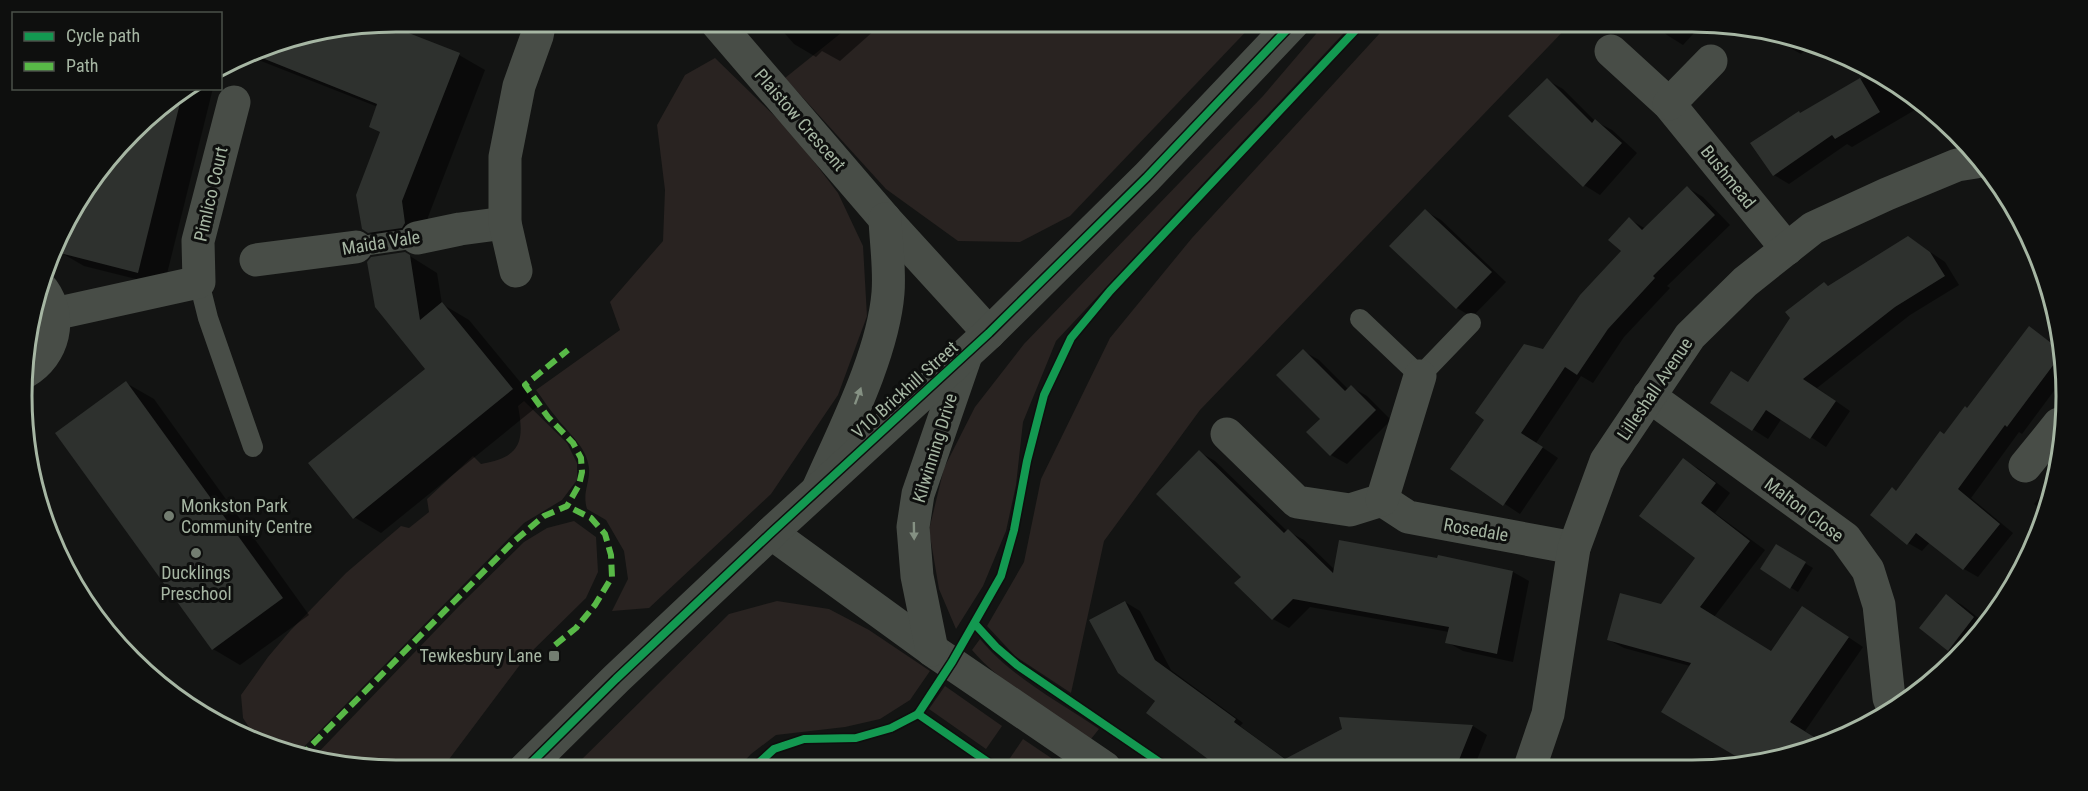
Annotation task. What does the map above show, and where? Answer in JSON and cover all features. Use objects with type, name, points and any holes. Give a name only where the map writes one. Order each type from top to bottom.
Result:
[{"type":"street","points":[[516,271],[505,223],[505,157],[519,86],[538,32]]},
{"type":"street","name":"Plaistow Crescent","points":[[724,32],[885,219],[977,344]]},
{"type":"street","name":"V10 Brickhill Street","points":[[534,760],[771,532],[977,344],[1147,177],[1285,32]]},
{"type":"street","name":"Bushmead","points":[[1611,51],[1670,104],[1787,249]]},
{"type":"street","points":[[1670,104],[1711,62]]},
{"type":"street","name":"Pimlico Court","points":[[199,282],[198,241],[234,102]]},
{"type":"street","name":"Lilleshall Avenue","points":[[1532,760],[1548,714],[1574,548],[1606,461],[1690,336],[1745,282],[1813,228],[1957,165],[1972,163]]},
{"type":"street","points":[[818,489],[854,407],[878,344],[888,293],[885,219]]},
{"type":"street","name":"Maida Vale","points":[[417,238],[505,223]]},
{"type":"street","name":"Maida Vale","points":[[256,260],[356,247]]},
{"type":"street","points":[[33,367],[47,351],[54,333],[49,302],[199,282]]},
{"type":"street","name":"Kilwinning Drive","points":[[932,650],[917,576],[913,527],[918,494],[977,344]]},
{"type":"street","points":[[1227,434],[1297,502],[1350,510],[1382,500],[1420,376]]},
{"type":"street","name":"Malton Close","points":[[1649,396],[1845,538],[1868,570],[1879,605],[1890,701]]},
{"type":"street","points":[[2025,466],[2055,429]]},
{"type":"street","name":"Rosedale","points":[[1382,500],[1408,517],[1574,548]]},
{"type":"street","points":[[771,532],[932,650],[1093,760]]},
{"type":"lane","name":"Maida Vale","points":[[356,247],[417,238]]},
{"type":"lane","points":[[199,282],[208,318],[253,447]]},
{"type":"lane","points":[[1360,319],[1420,376],[1471,323]]},
{"type":"shaded area","points":[[842,32],[1246,32],[1070,216],[1020,242],[958,241],[886,189],[785,78]]},
{"type":"shaded area","points":[[1318,32],[1345,32],[1056,341],[1023,422],[1016,485],[1006,531],[983,586],[956,629],[939,589],[929,530],[944,468],[975,407],[1024,344],[1263,96]]},
{"type":"shaded area","points":[[1381,32],[1562,32],[1200,410],[1104,541],[1071,693],[1015,656],[987,626],[1024,562],[1041,479],[1110,338],[1192,238]]},
{"type":"shaded area","points":[[715,58],[792,133],[838,193],[863,246],[867,316],[838,395],[771,494],[649,608],[612,611],[628,579],[624,551],[606,520],[587,509],[585,498],[589,468],[585,453],[536,390],[620,330],[610,302],[663,241],[665,190],[657,125],[685,75]]},
{"type":"shaded area","points":[[524,401],[567,443],[577,463],[577,480],[562,500],[524,523],[303,748],[250,729],[243,718],[241,695],[268,657],[346,573],[401,526],[409,528],[429,512],[427,499],[473,456],[481,464],[494,461],[512,452],[520,439],[518,406]]},
{"type":"shaded area","points":[[574,521],[596,537],[598,572],[586,598],[525,658],[448,760],[372,759],[319,752],[524,542],[547,528]]},
{"type":"shaded area","points":[[777,601],[829,609],[869,630],[930,671],[910,700],[880,719],[845,727],[776,735],[745,760],[581,760],[729,614]]},
{"type":"shaded area","points":[[980,639],[1020,677],[1099,729],[1091,739],[998,676],[972,650]]},
{"type":"shaded area","points":[[945,686],[1002,726],[986,749],[929,709]]},
{"type":"shaded area","points":[[1023,739],[1054,760],[1009,760]]},
{"type":"building","points":[[372,32],[406,32],[460,53],[402,201],[405,223],[402,228],[368,233],[362,229],[356,195],[380,132],[369,127],[377,104],[260,57],[324,38]]},
{"type":"building","points":[[1547,78],[1592,123],[1595,119],[1622,143],[1583,187],[1508,116]]},
{"type":"building","points":[[1860,78],[1880,112],[1835,139],[1832,135],[1773,176],[1750,143],[1799,111],[1800,113]]},
{"type":"building","points":[[180,102],[138,273],[60,253],[80,213],[122,155],[155,122]]},
{"type":"building","points":[[1687,186],[1715,215],[1653,276],[1655,278],[1608,329],[1577,375],[1565,367],[1521,433],[1543,447],[1503,506],[1450,469],[1484,420],[1475,413],[1524,344],[1543,349],[1580,295],[1621,251],[1608,240],[1629,217],[1642,230]]},
{"type":"building","points":[[1425,209],[1492,272],[1456,309],[1389,246]]},
{"type":"building","points":[[1908,236],[1930,252],[1945,276],[1895,307],[1803,379],[1836,401],[1810,439],[1766,410],[1752,431],[1710,403],[1731,371],[1748,382],[1790,318],[1785,312],[1824,282],[1828,286]]},
{"type":"building","points":[[405,252],[410,255],[420,320],[442,302],[513,389],[353,519],[308,463],[425,369],[375,307],[367,262],[371,257]]},
{"type":"building","points":[[2029,326],[2052,344],[2055,363],[1958,489],[2000,524],[1963,570],[1916,533],[1907,545],[1870,515],[1892,487],[1896,491],[1940,431],[1944,434],[1965,406],[1967,408]]},
{"type":"building","points":[[1303,349],[1345,391],[1351,385],[1376,410],[1330,456],[1306,432],[1320,419],[1276,375]]},
{"type":"building","name":"Monkston Park Community Centre","points":[[126,381],[283,598],[212,650],[55,433]]},
{"type":"building","points":[[1199,450],[1284,533],[1288,529],[1333,573],[1339,540],[1437,558],[1438,555],[1513,571],[1497,654],[1445,643],[1449,627],[1293,599],[1272,620],[1234,583],[1241,577],[1156,494]]},
{"type":"building","points":[[1683,458],[1716,483],[1701,503],[1750,541],[1700,607],[1771,651],[1802,606],[1849,637],[1790,722],[1816,738],[1764,753],[1736,756],[1661,712],[1691,663],[1607,640],[1620,593],[1661,604],[1695,558],[1639,516]]},
{"type":"building","points":[[1776,544],[1806,562],[1790,589],[1760,569]]},
{"type":"building","points":[[1946,594],[1974,617],[1948,651],[1919,628]]},
{"type":"building","points":[[1125,601],[1155,660],[1236,719],[1234,722],[1285,759],[1342,729],[1339,717],[1473,725],[1459,760],[1209,760],[1146,713],[1155,701],[1118,673],[1089,620]]},
{"type":"marked path","points":[[308,749],[512,543],[544,516],[567,506],[579,485],[582,472],[581,458],[573,443],[548,417],[525,385],[568,350]]},
{"type":"marked path","points":[[555,645],[576,628],[595,605],[612,577],[611,555],[605,534],[591,518],[567,506]]},
{"type":"cycle path","points":[[534,760],[616,679],[771,533],[989,333],[1147,177],[1285,32]]},
{"type":"cycle path","points":[[762,760],[774,749],[804,739],[856,738],[891,728],[918,714],[952,662],[1001,576],[1014,530],[1027,461],[1044,395],[1071,338],[1110,291],[1354,32]]},
{"type":"cycle path","points":[[975,624],[1017,665],[1156,760]]},
{"type":"cycle path","points":[[918,714],[985,760]]},
{"type":"place","name":"Monkston Park Community Centre","points":[[169,516]]},
{"type":"place","name":"Ducklings Preschool","points":[[196,553]]},
{"type":"place","name":"Tewkesbury Lane","points":[[554,656]]}]
